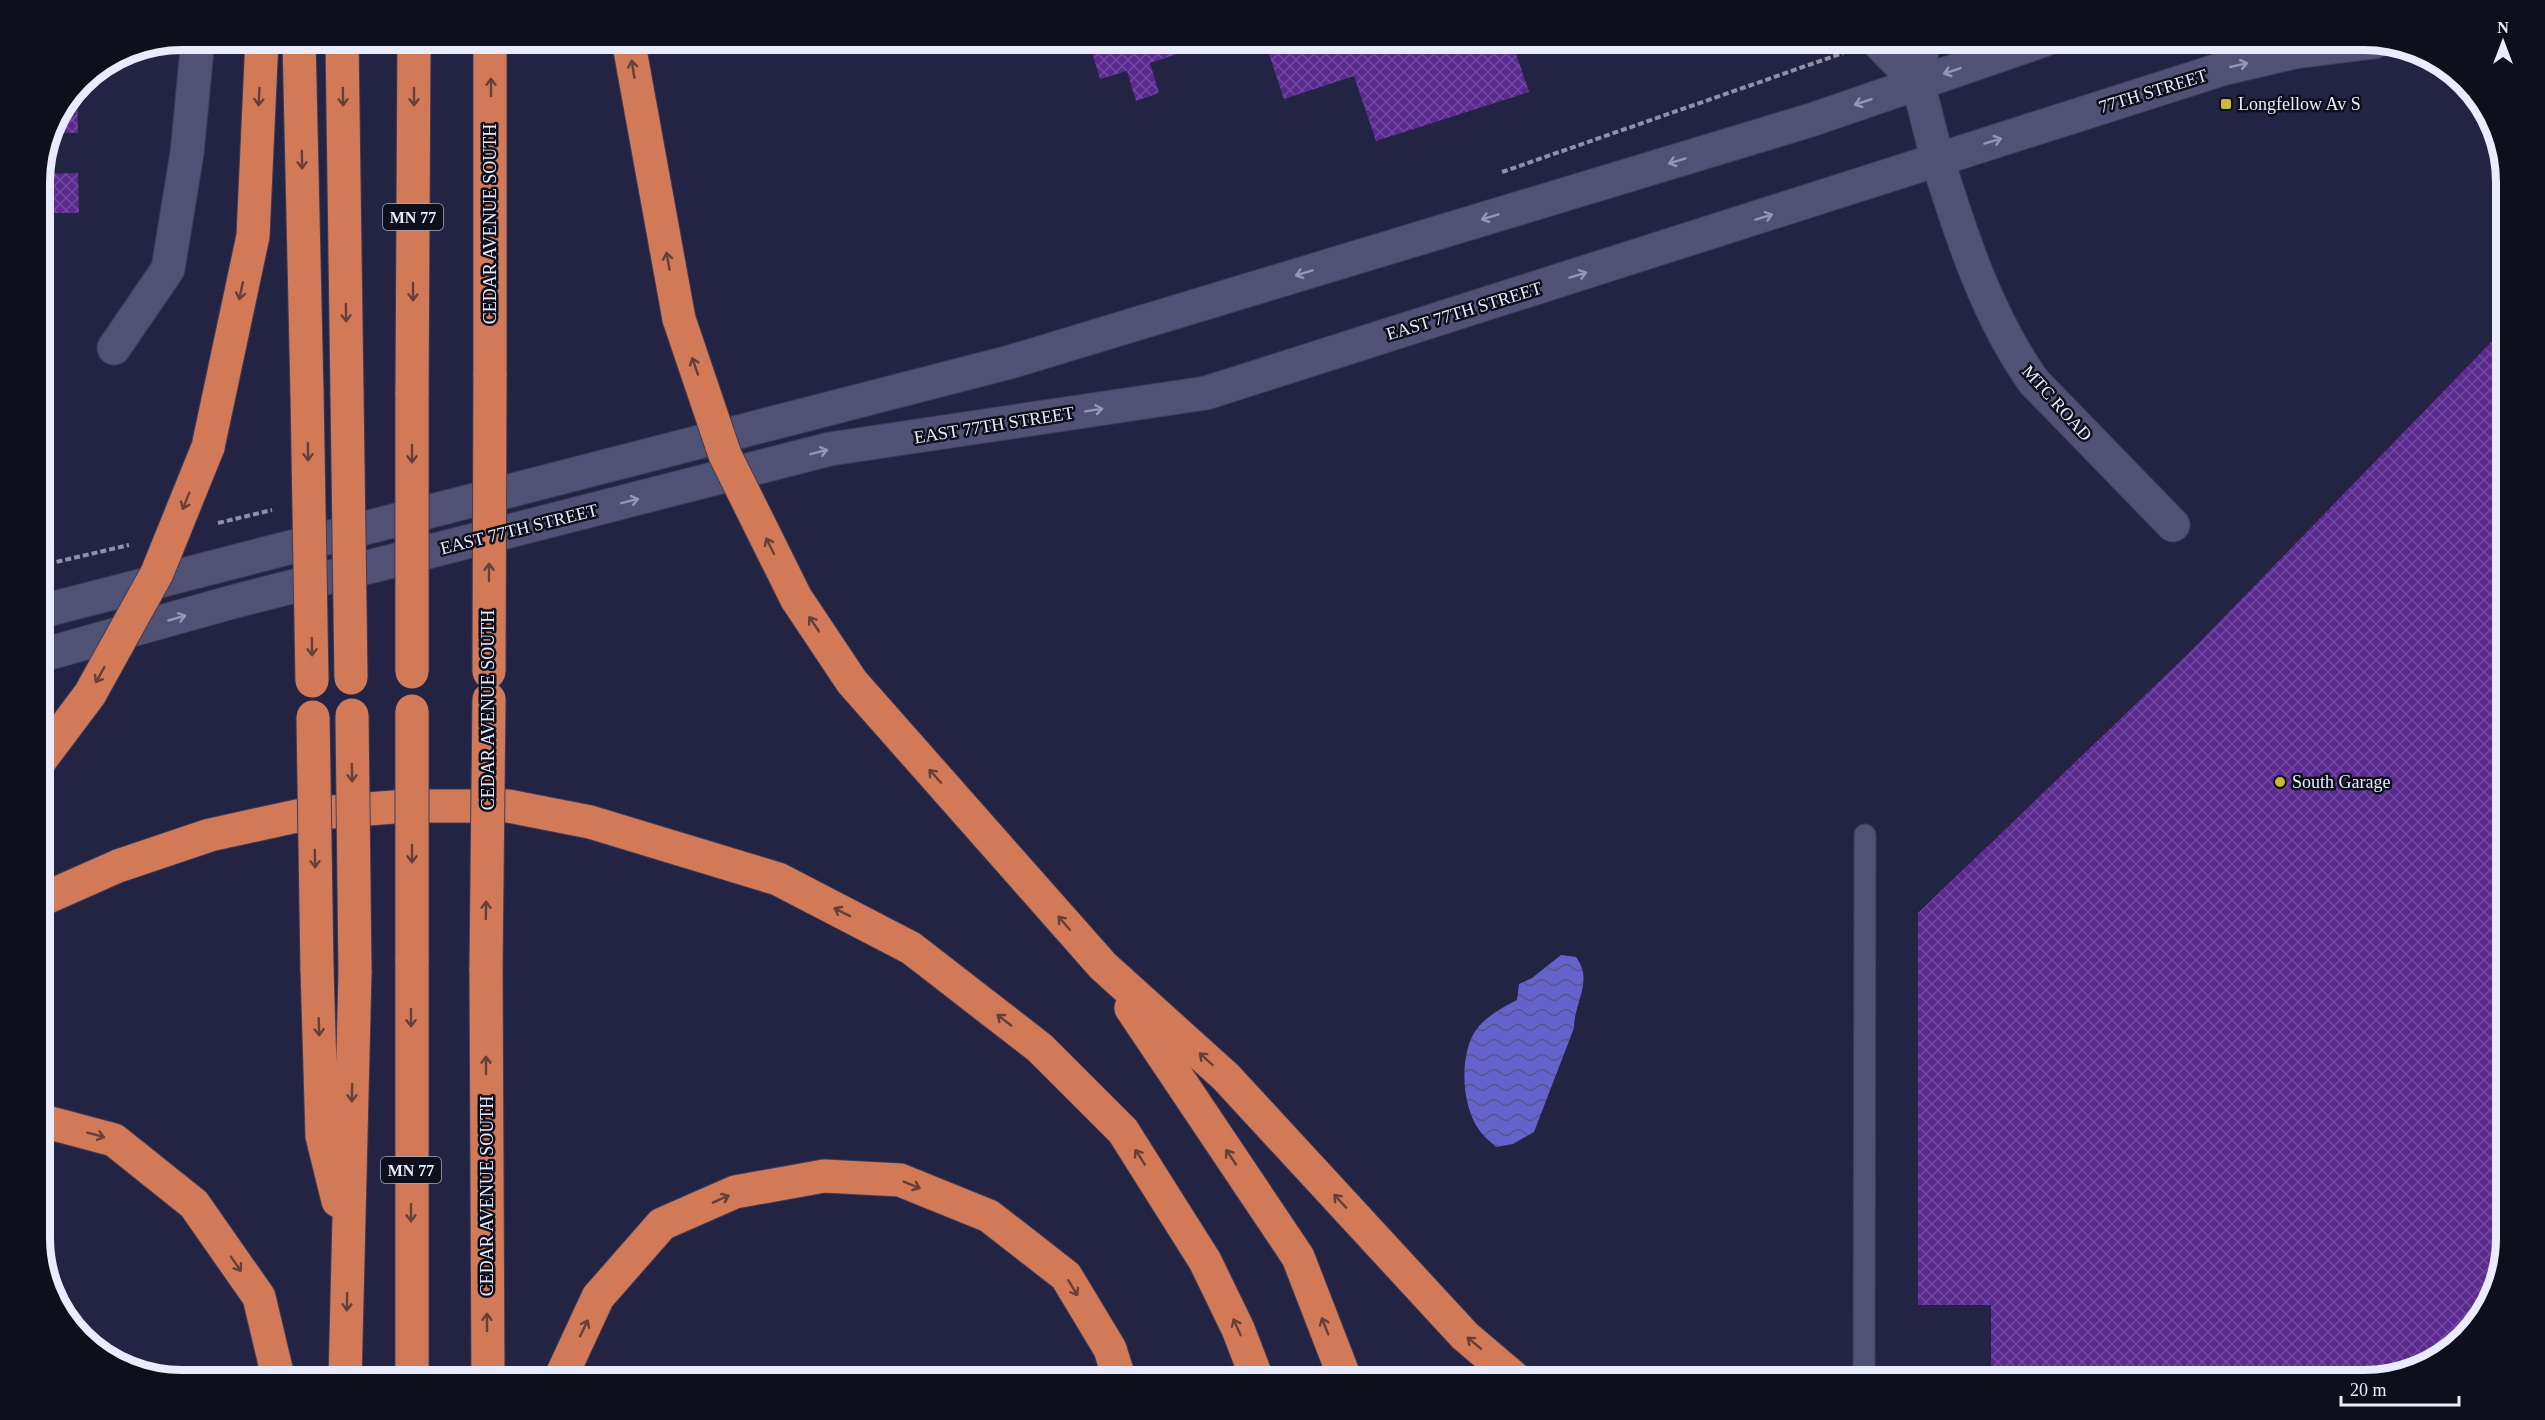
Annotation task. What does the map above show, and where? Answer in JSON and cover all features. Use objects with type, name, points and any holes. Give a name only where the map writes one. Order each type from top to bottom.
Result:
[{"type":"highway","points":[[50,747],[90,694],[157,573],[208,447],[253,236],[261,50]]},
{"type":"highway","points":[[299,50],[322,1136],[348,1243]]},
{"type":"highway","points":[[342,50],[355,972],[345,1370]]},
{"type":"highway","name":"MN 77","points":[[412,1370],[414,50]]},
{"type":"highway","name":"CEDAR AVENUE SOUTH","points":[[488,1370],[486,968],[490,50]]},
{"type":"highway","points":[[630,50],[679,319],[725,455],[796,598],[852,682],[1103,966],[1226,1077],[1465,1336],[1505,1370]]},
{"type":"highway","points":[[50,896],[118,866],[210,836],[306,814],[406,806],[508,806],[590,822],[778,879],[911,948],[1040,1048],[1123,1131],[1204,1261],[1238,1329],[1254,1370]]},
{"type":"highway","points":[[1103,966],[1298,1257],[1342,1370]]},
{"type":"highway","points":[[50,1123],[114,1140],[194,1204],[259,1297],[276,1370]]},
{"type":"highway","points":[[564,1370],[598,1297],[662,1224],[735,1192],[824,1176],[900,1180],[989,1216],[1066,1276],[1110,1349],[1117,1370]]},
{"type":"street","points":[[114,348],[168,269],[187,153],[197,50]]},
{"type":"street","points":[[1886,50],[1918,83]]},
{"type":"street","points":[[1918,83],[1922,50]]},
{"type":"street","points":[[50,609],[1010,362],[1811,120],[2015,50]]},
{"type":"street","name":"77TH STREET","points":[[1937,158],[2222,69],[2311,50]]},
{"type":"street","name":"MTC ROAD","points":[[1918,83],[1937,158],[1957,219],[2002,332],[2016,357],[2034,382],[2173,525]]},
{"type":"street","name":"EAST 77TH STREET","points":[[50,653],[232,602],[830,450],[1206,393],[1830,196],[1937,158]]},
{"type":"lane","points":[[1864,1370],[1865,835]]},
{"type":"water","points":[[1561,955],[1576,957],[1583,975],[1582,992],[1574,1028],[1534,1132],[1513,1144],[1496,1147],[1480,1131],[1469,1108],[1464,1080],[1471,1040],[1484,1021],[1517,1000],[1519,984],[1532,978]]},
{"type":"building","points":[[1091,50],[1190,50],[1150,63],[1159,93],[1136,101],[1127,71],[1100,79]]},
{"type":"building","points":[[1268,50],[1515,50],[1529,92],[1376,141],[1354,76],[1284,99]]},
{"type":"building","points":[[77,101],[78,133],[59,133]]},
{"type":"building","points":[[78,173],[79,213],[50,213],[50,174]]},
{"type":"building","name":"South Garage","points":[[2495,338],[2496,1238],[2491,1273],[2478,1304],[2468,1319],[2444,1343],[2429,1353],[2398,1366],[1991,1366],[1991,1305],[1918,1305],[1918,913],[2192,650]]},
{"type":"place","name":"Longfellow Av S","points":[[2226,104]]},
{"type":"place","name":"South Garage","points":[[2280,782]]}]
